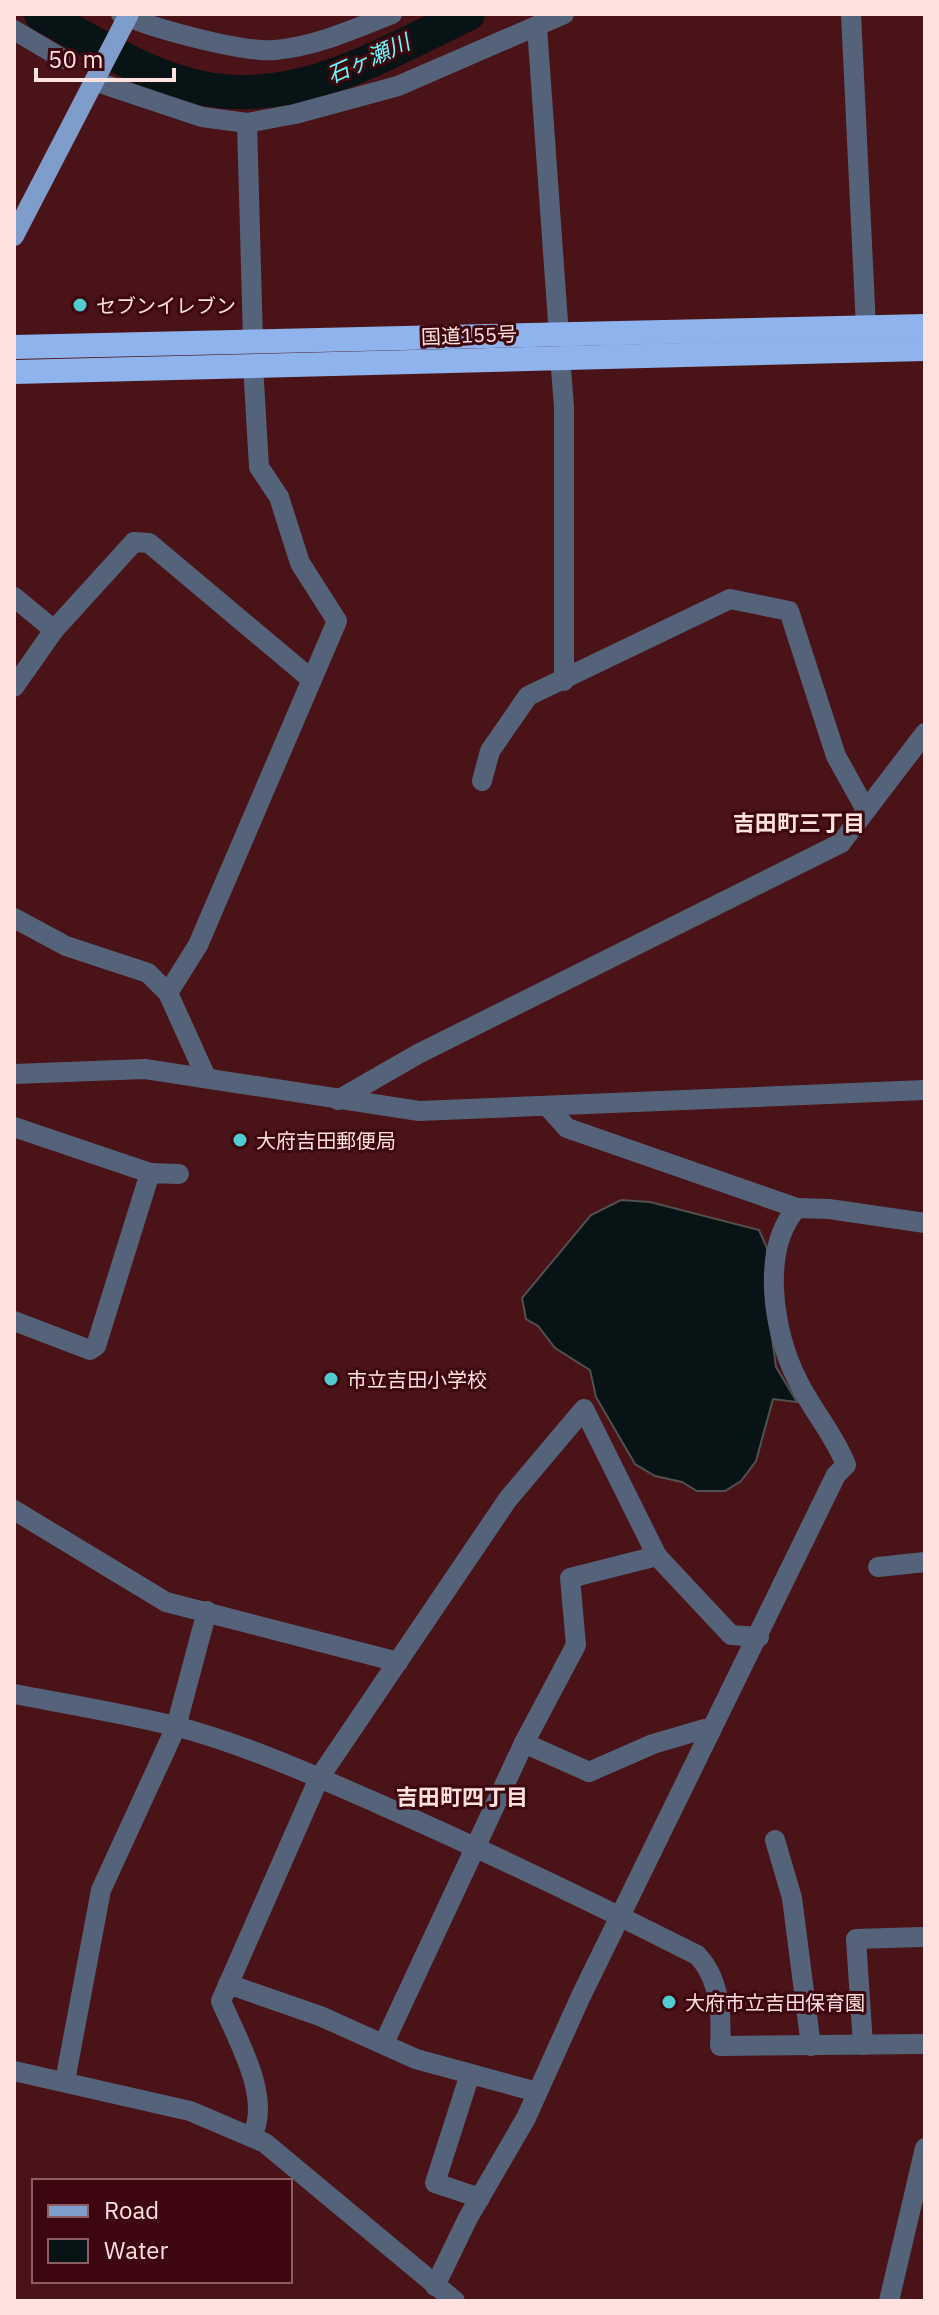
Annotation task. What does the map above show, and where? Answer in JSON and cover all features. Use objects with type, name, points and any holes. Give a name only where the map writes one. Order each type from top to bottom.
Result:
[{"type":"highway","name":"国道155号","points":[[14,372],[253,365],[925,326]]},
{"type":"highway","name":"国道155号","points":[[14,347],[253,340],[925,349]]},
{"type":"main road","points":[[14,236],[125,17]]},
{"type":"street","points":[[125,17],[170,31],[274,50],[339,35],[392,14]]},
{"type":"street","points":[[96,79],[202,117],[247,123],[295,114],[398,86],[564,14]]},
{"type":"street","points":[[851,14],[866,328]]},
{"type":"street","points":[[537,27],[564,407],[564,681]]},
{"type":"street","points":[[14,30],[63,59]]},
{"type":"street","points":[[247,123],[253,340]]},
{"type":"street","points":[[168,993],[198,945],[337,621],[300,563],[279,497],[259,467],[253,365]]},
{"type":"street","points":[[14,687],[54,630],[134,542],[149,543],[311,679]]},
{"type":"street","points":[[14,597],[54,630]]},
{"type":"street","points":[[482,781],[490,751],[528,696],[730,599],[789,611],[836,756],[866,810]]},
{"type":"street","points":[[338,1100],[418,1054],[841,843],[922,742]]},
{"type":"street","points":[[14,918],[66,946],[148,973],[168,993],[206,1077]]},
{"type":"street","points":[[14,1074],[145,1069],[419,1111],[925,1090]]},
{"type":"street","points":[[548,1107],[567,1128],[797,1208],[829,1209],[925,1223]]},
{"type":"street","points":[[14,1127],[150,1173],[179,1174]]},
{"type":"street","points":[[14,1321],[90,1350],[96,1346],[150,1173]]},
{"type":"street","points":[[435,2286],[526,2118],[836,1475],[846,1465],[796,1377],[786,1354],[780,1327],[776,1258],[784,1223],[797,1208]]},
{"type":"street","points":[[252,2136],[259,2122],[256,2093],[221,2001],[319,1778],[508,1499],[584,1409],[657,1556],[731,1635],[759,1637]]},
{"type":"street","points":[[14,1510],[166,1602],[398,1662]]},
{"type":"street","points":[[384,2043],[524,1743],[576,1645],[570,1578],[657,1556]]},
{"type":"street","points":[[878,1567],[925,1562]]},
{"type":"street","points":[[65,2081],[101,1890],[176,1727],[207,1611]]},
{"type":"street","points":[[14,1694],[176,1727],[319,1778],[475,1846],[621,1917],[697,1955],[706,1964],[722,2013],[720,2046],[925,2044]]},
{"type":"street","points":[[524,1743],[589,1772],[653,1744],[704,1729],[711,1731]]},
{"type":"street","points":[[775,1840],[792,1898],[811,2046]]},
{"type":"street","points":[[863,2045],[856,1939],[921,1937]]},
{"type":"street","points":[[228,1984],[384,2043],[416,2059],[537,2092]]},
{"type":"street","points":[[14,2071],[65,2081],[126,2099],[190,2111],[252,2136],[284,2156],[455,2301]]},
{"type":"street","points":[[470,2074],[435,2183],[480,2198]]},
{"type":"street","points":[[889,2301],[925,2148]]},
{"type":"water","points":[[621,1200],[650,1202],[759,1230],[767,1248],[768,1309],[776,1367],[797,1402],[773,1399],[756,1461],[741,1481],[725,1491],[697,1491],[682,1482],[655,1476],[635,1464],[596,1397],[590,1370],[555,1348],[538,1326],[526,1319],[522,1298],[591,1215]]},
{"type":"waterway","name":"石ヶ瀬川","points":[[41,14],[119,57],[160,75],[202,88],[238,92],[306,84],[340,73],[468,14]]},
{"type":"place","name":"セブンイレブン","points":[[80,305]]},
{"type":"place","name":"大府吉田郵便局","points":[[240,1140]]},
{"type":"place","name":"市立吉田小学校","points":[[331,1379]]},
{"type":"place","name":"大府市立吉田保育園","points":[[669,2002]]},
{"type":"district","name":"吉田町三丁目","points":[[799,822]]},
{"type":"district","name":"吉田町四丁目","points":[[462,1796]]}]
